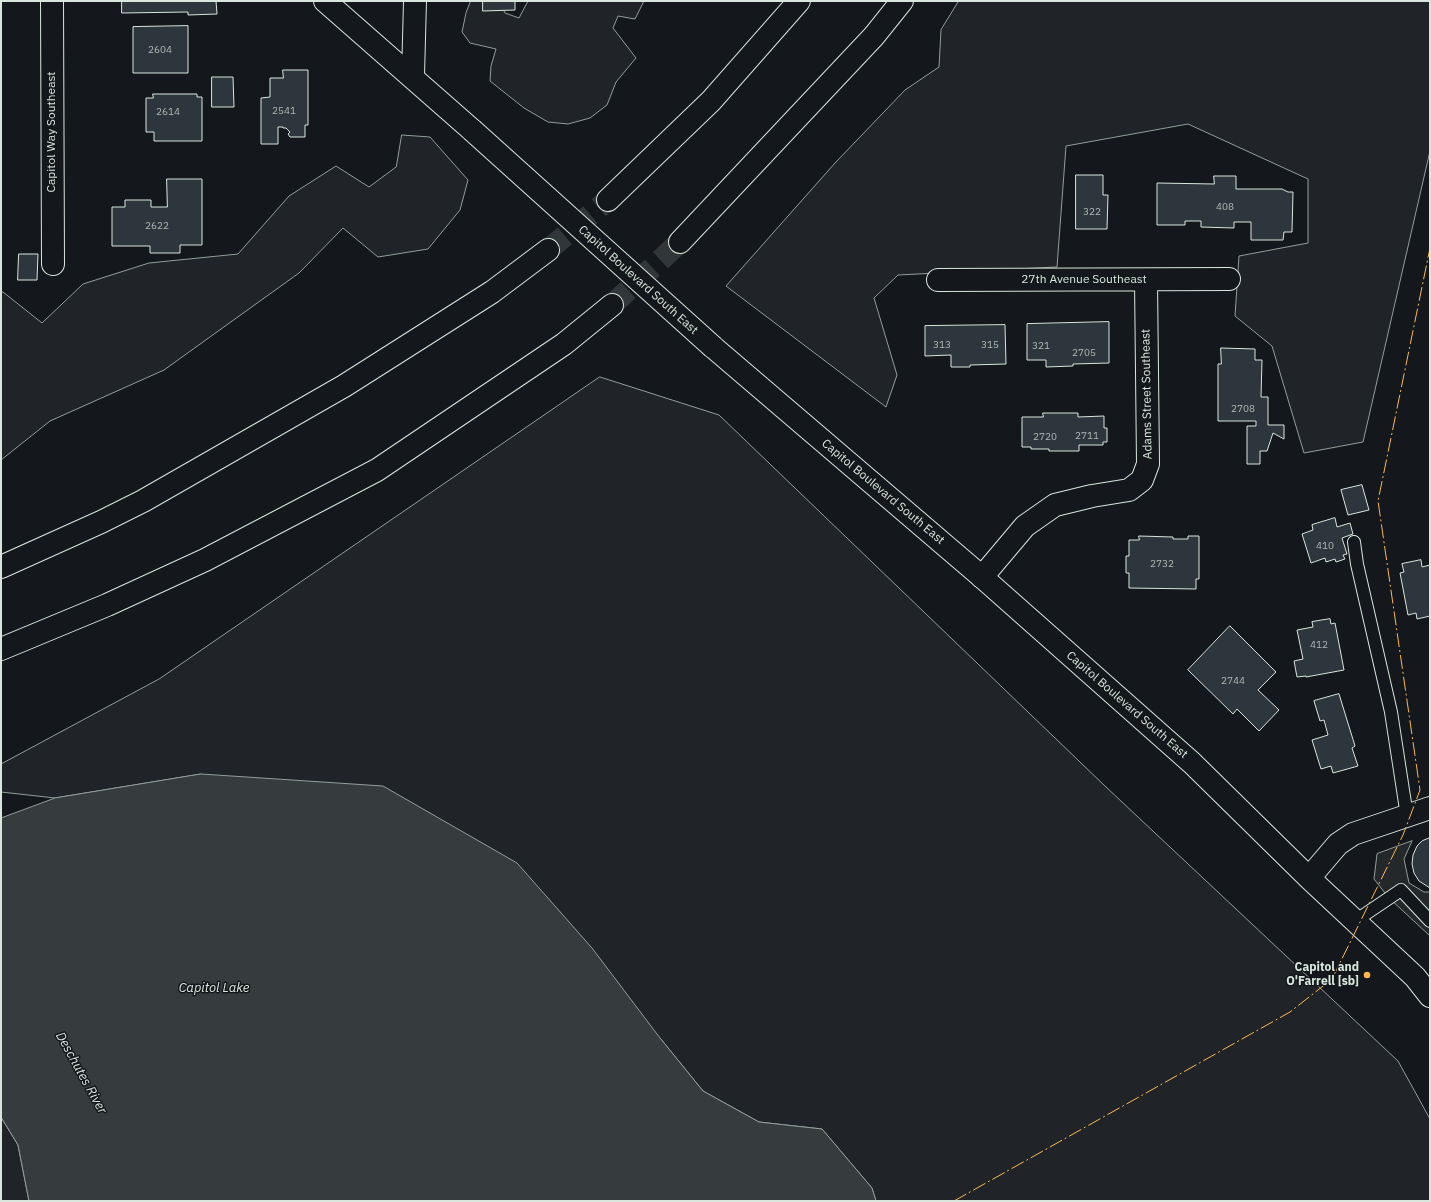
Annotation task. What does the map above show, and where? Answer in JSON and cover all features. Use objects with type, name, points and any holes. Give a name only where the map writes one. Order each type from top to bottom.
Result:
[{"type":"main road","name":"Capitol Way Southeast","points":[[52,1],[53,264]]},
{"type":"main road","name":"Capitol Boulevard South East","points":[[325,1],[413,76],[713,347],[982,577],[1192,762],[1309,878],[1414,977],[1430,996]]},
{"type":"main road","points":[[413,76],[415,1]]},
{"type":"main road","points":[[608,200],[711,101],[799,1]]},
{"type":"main road","points":[[680,242],[874,36],[902,1]]},
{"type":"main road","points":[[1,567],[101,522],[143,501],[344,386],[492,292],[548,250]]},
{"type":"main road","name":"27th Avenue Southeast","points":[[938,280],[1229,279]]},
{"type":"main road","name":"Adams Street Southeast","points":[[982,577],[1025,526],[1055,504],[1128,490],[1142,480],[1148,464],[1146,280]]},
{"type":"main road","points":[[1,649],[107,605],[205,560],[376,470],[564,344],[612,305]]},
{"type":"main road","points":[[1309,878],[1338,844],[1353,834],[1430,808]]},
{"type":"lane","points":[[1354,542],[1356,564],[1391,712],[1407,816]]},
{"type":"lane","points":[[1355,921],[1401,890],[1430,921]]},
{"type":"shaded area","points":[[471,1],[486,1],[495,3],[503,9],[505,13],[519,18],[528,1],[644,1],[635,19],[618,16],[613,28],[636,58],[616,82],[607,105],[590,118],[568,124],[548,122],[524,108],[490,81],[491,66],[496,49],[470,43],[462,32],[466,13]]},
{"type":"shaded area","points":[[959,1],[1430,1],[1430,151],[1363,442],[1304,453],[1272,346],[1235,316],[1239,256],[1308,243],[1308,179],[1188,124],[1066,146],[1057,267],[898,275],[874,298],[897,375],[886,407],[726,286],[835,163],[905,90],[939,67],[941,30]]},
{"type":"shaded area","points":[[402,135],[430,137],[468,180],[460,210],[428,249],[378,257],[343,228],[299,273],[164,370],[50,421],[1,460],[1,292],[3,292],[42,323],[83,284],[149,263],[238,254],[289,196],[336,166],[369,187],[396,167]]},
{"type":"shaded area","points":[[600,377],[719,415],[1106,787],[1398,1061],[1430,1119],[1430,1201],[876,1201],[872,1188],[822,1129],[759,1122],[703,1091],[660,1038],[201,774],[55,798],[1,792],[1,764],[159,679]]},
{"type":"shaded area","points":[[1412,841],[1404,859],[1409,883],[1424,892],[1430,892],[1430,936],[1389,898],[1374,879],[1377,854]]},
{"type":"shaded area","points":[[1,1117],[18,1145],[29,1201],[1,1201]]},
{"type":"water","name":"Capitol Lake","points":[[201,774],[383,786],[517,863],[592,948],[660,1038],[703,1091],[759,1122],[822,1129],[872,1188],[876,1201],[29,1201],[18,1145],[1,1117],[1,818],[55,798]]},
{"type":"building","points":[[122,1],[216,1],[217,14],[188,15],[188,12],[122,13]]},
{"type":"building","points":[[483,1],[515,1],[515,10],[483,11]]},
{"type":"building","points":[[188,26],[188,73],[133,73],[133,27]]},
{"type":"building","points":[[283,70],[308,70],[308,125],[305,125],[305,137],[290,137],[288,134],[290,132],[286,128],[278,127],[278,144],[261,144],[261,98],[270,97],[270,78],[283,78]]},
{"type":"building","points":[[212,77],[233,77],[234,107],[212,107]]},
{"type":"building","points":[[153,94],[197,94],[197,97],[202,97],[202,141],[154,141],[154,132],[146,132],[146,98],[153,98]]},
{"type":"building","points":[[1076,175],[1103,175],[1103,195],[1108,195],[1107,229],[1076,229]]},
{"type":"building","points":[[1214,176],[1236,176],[1236,189],[1282,189],[1288,192],[1293,192],[1292,232],[1284,232],[1283,240],[1251,240],[1251,222],[1234,222],[1234,228],[1201,227],[1201,221],[1185,221],[1185,225],[1157,225],[1157,183],[1214,184]]},
{"type":"building","points":[[167,179],[202,179],[202,245],[180,245],[180,253],[150,253],[150,246],[112,246],[112,207],[125,207],[125,200],[151,200],[151,207],[167,207]]},
{"type":"building","points":[[19,254],[38,254],[37,280],[18,280]]},
{"type":"building","points":[[1109,322],[1109,363],[1073,364],[1073,366],[1046,367],[1046,360],[1027,360],[1027,324]]},
{"type":"building","points":[[1005,325],[1006,364],[951,367],[951,355],[925,356],[925,326]]},
{"type":"building","points":[[1221,348],[1255,349],[1255,360],[1262,360],[1261,397],[1268,397],[1268,425],[1284,425],[1284,439],[1273,433],[1267,451],[1260,451],[1260,464],[1247,464],[1247,426],[1256,426],[1256,421],[1218,421],[1218,364],[1221,364]]},
{"type":"building","points":[[1043,413],[1078,413],[1078,417],[1104,416],[1104,428],[1107,428],[1107,442],[1103,442],[1103,445],[1079,445],[1079,451],[1049,451],[1049,449],[1031,449],[1031,447],[1022,447],[1022,417],[1043,417]]},
{"type":"building","points":[[1362,485],[1369,510],[1348,515],[1341,490]]},
{"type":"building","points":[[1335,518],[1337,527],[1350,523],[1353,534],[1342,538],[1347,554],[1343,555],[1345,559],[1336,562],[1335,559],[1326,562],[1325,558],[1311,563],[1302,534],[1313,530],[1312,525]]},
{"type":"building","points":[[1139,536],[1188,539],[1188,536],[1199,536],[1199,579],[1196,579],[1196,589],[1129,588],[1129,573],[1126,573],[1126,556],[1129,556],[1129,540],[1139,540]]},
{"type":"building","points":[[1421,560],[1422,567],[1430,565],[1430,616],[1417,619],[1416,613],[1408,615],[1400,573],[1404,572],[1402,564]]},
{"type":"building","points":[[1330,619],[1331,624],[1335,623],[1344,670],[1306,677],[1297,677],[1294,661],[1303,659],[1297,630],[1313,627],[1312,622]]},
{"type":"building","points":[[1230,626],[1276,672],[1258,690],[1279,710],[1259,731],[1237,709],[1233,714],[1188,670]]},
{"type":"building","points":[[1339,694],[1355,746],[1352,748],[1358,766],[1333,773],[1331,766],[1321,769],[1312,740],[1328,735],[1324,720],[1320,721],[1314,701]]},
{"type":"building","points":[[1430,838],[1430,888],[1419,881],[1414,873],[1412,864],[1413,855],[1417,846],[1422,841]]},
{"type":"tunnel","points":[[548,250],[608,200]]},
{"type":"tunnel","points":[[612,305],[680,242]]},
{"type":"power","points":[[954,1201],[1290,1012],[1332,979],[1403,835],[1420,790],[1378,501],[1430,248]]},
{"type":"place","name":"Capitol and O'Farrell [sb]","points":[[1367,975]]},
{"type":"water label","name":"Deschutes River","points":[[81,1073]]}]
